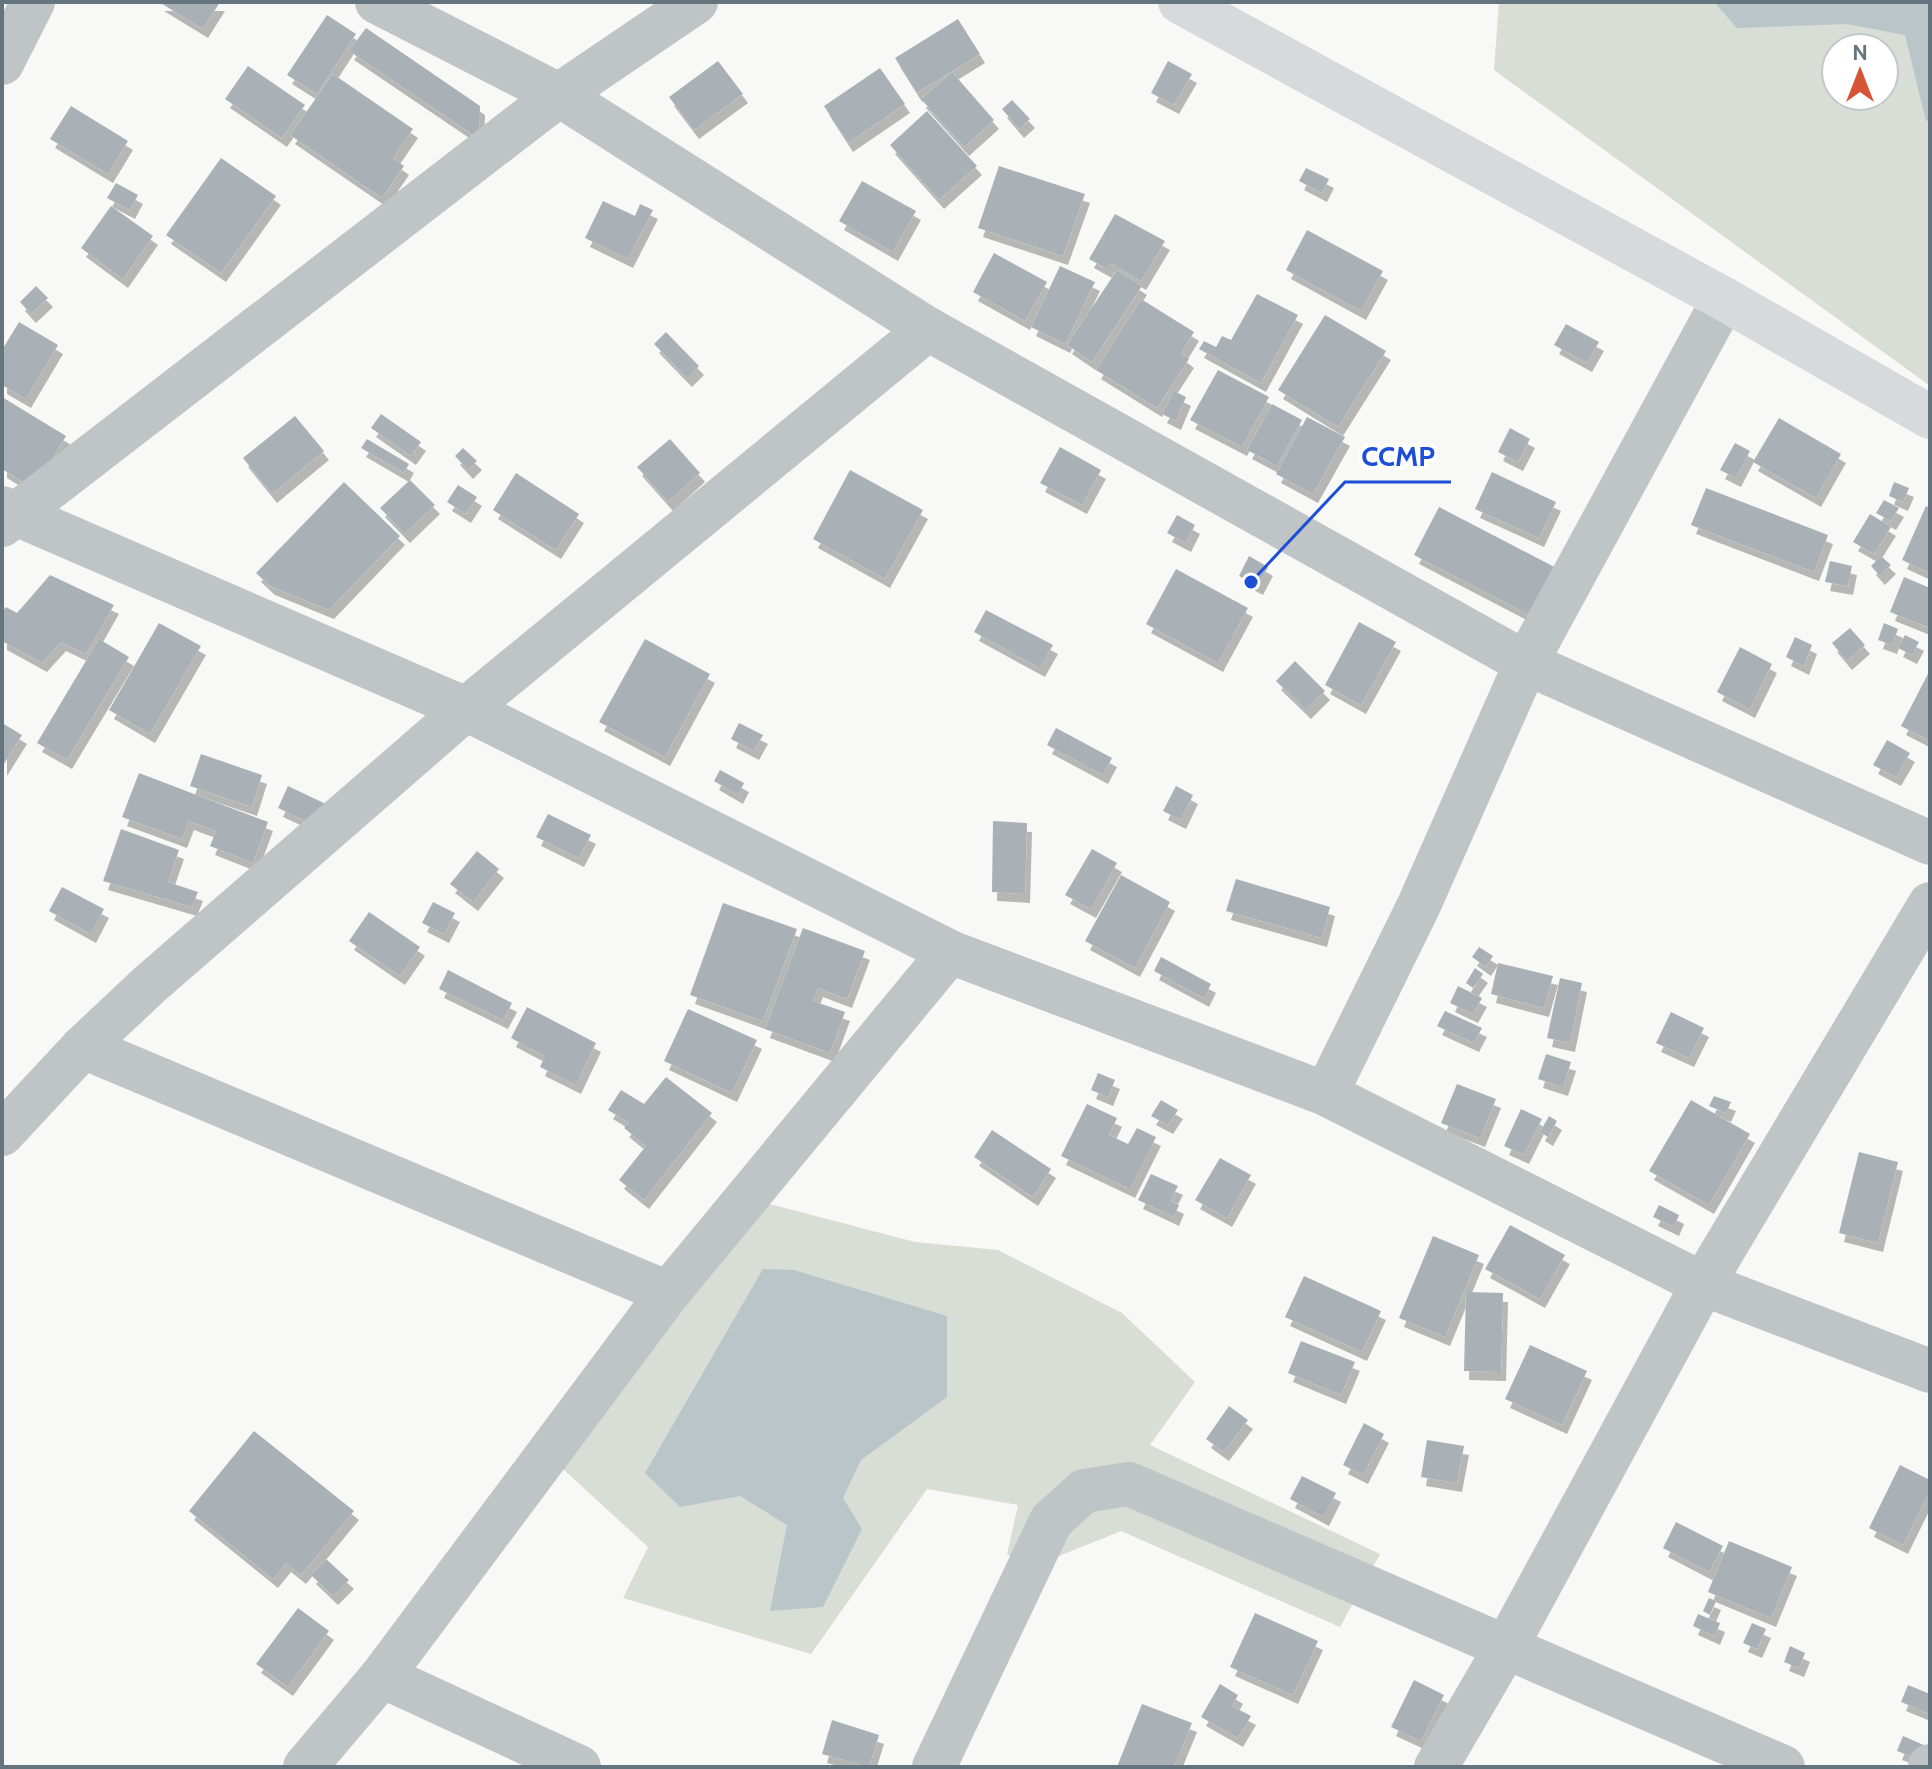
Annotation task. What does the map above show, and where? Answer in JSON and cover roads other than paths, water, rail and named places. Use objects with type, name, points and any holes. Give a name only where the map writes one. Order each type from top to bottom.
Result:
[{"type":"street","points":[[2,63],[33,2]]},
{"type":"street","points":[[377,2],[559,95],[928,329],[1526,663],[1930,843]]},
{"type":"street","points":[[696,2],[559,95],[6,516],[466,709],[950,952],[1326,1094],[1703,1284],[1930,1371]]},
{"type":"street","points":[[1180,2],[1724,299],[1930,417]]},
{"type":"street","points":[[1326,1094],[1419,905],[1526,663],[1724,299]]},
{"type":"street","points":[[2,1134],[83,1047],[466,709],[928,329]]},
{"type":"street","points":[[1436,1767],[1505,1649],[1703,1284],[1930,904]]},
{"type":"street","points":[[305,1767],[382,1676],[668,1293],[950,952]]},
{"type":"street","points":[[83,1047],[668,1293]]},
{"type":"street","points":[[934,1767],[1051,1521],[1084,1491],[1129,1484],[1783,1767]]},
{"type":"street","points":[[382,1676],[579,1767]]},
{"type":"place","name":"CCMP","points":[[1251,582]]}]
